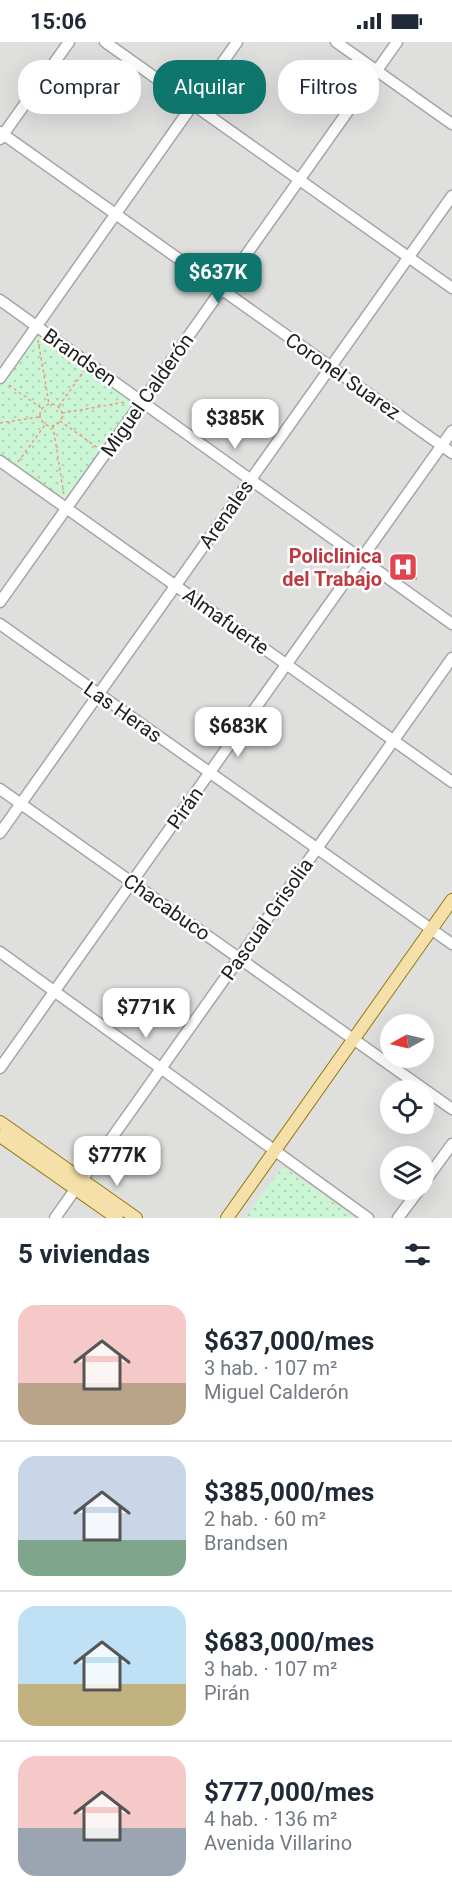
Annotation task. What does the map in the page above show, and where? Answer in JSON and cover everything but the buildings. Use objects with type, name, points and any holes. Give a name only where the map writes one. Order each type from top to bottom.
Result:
[{"type":"main road","points":[[226,1218],[452,900]]},
{"type":"main road","points":[[0,1122],[79,1184],[117,1218]]},
{"type":"main road","points":[[0,1136],[136,1218]]},
{"type":"street","points":[[1,135],[69,42]]},
{"type":"street","points":[[105,42],[153,76]]},
{"type":"street","points":[[224,60],[237,42]]},
{"type":"street","points":[[336,42],[361,60]]},
{"type":"street","name":"Miguel Calderón","points":[[379,68],[397,42]]},
{"type":"street","points":[[379,72],[452,124]]},
{"type":"street","points":[[4,382],[37,326],[186,114]]},
{"type":"street","points":[[207,114],[452,288]]},
{"type":"street","name":"Miguel Calderón","points":[[0,602],[346,114]]},
{"type":"street","name":"Coronel Suarez","points":[[1,135],[452,453]]},
{"type":"street","name":"Arenales","points":[[0,833],[452,196]]},
{"type":"street","name":"Brandsen","points":[[0,300],[452,624]]},
{"type":"street","name":"Pirán","points":[[0,1068],[452,431]]},
{"type":"street","name":"Almafuerte","points":[[0,461],[452,782]]},
{"type":"street","name":"Las Heras","points":[[0,624],[452,944]]},
{"type":"street","name":"Pascual Grisolia","points":[[55,1218],[452,657]]},
{"type":"street","name":"Chacabuco","points":[[0,789],[452,1109]]},
{"type":"street","points":[[0,951],[368,1218]]},
{"type":"street","points":[[434,1169],[452,1144]]},
{"type":"street","points":[[398,1218],[412,1200]]},
{"type":"path","points":[[38,340],[49,404]]},
{"type":"path","points":[[58,406],[88,365]]},
{"type":"path","points":[[4,382],[42,409]]},
{"type":"path","points":[[62,413],[126,402]]},
{"type":"path","points":[[49,404],[58,406],[62,413],[60,421],[52,426],[45,424],[40,416],[42,409],[49,404]]},
{"type":"path","points":[[0,423],[40,416]]},
{"type":"path","points":[[60,421],[101,450]]},
{"type":"path","points":[[15,465],[45,424]]},
{"type":"path","points":[[52,426],[65,501],[57,495]]},
{"type":"shaded area","points":[[0,42],[452,42],[452,1218],[0,1218]]},
{"type":"green space","points":[[37,336],[135,400],[66,503],[0,457],[0,383]]},
{"type":"green space","points":[[283,1166],[355,1218],[245,1218]]},
{"type":"place","name":"Policlinica del Trabajo","points":[[403,567]]}]
